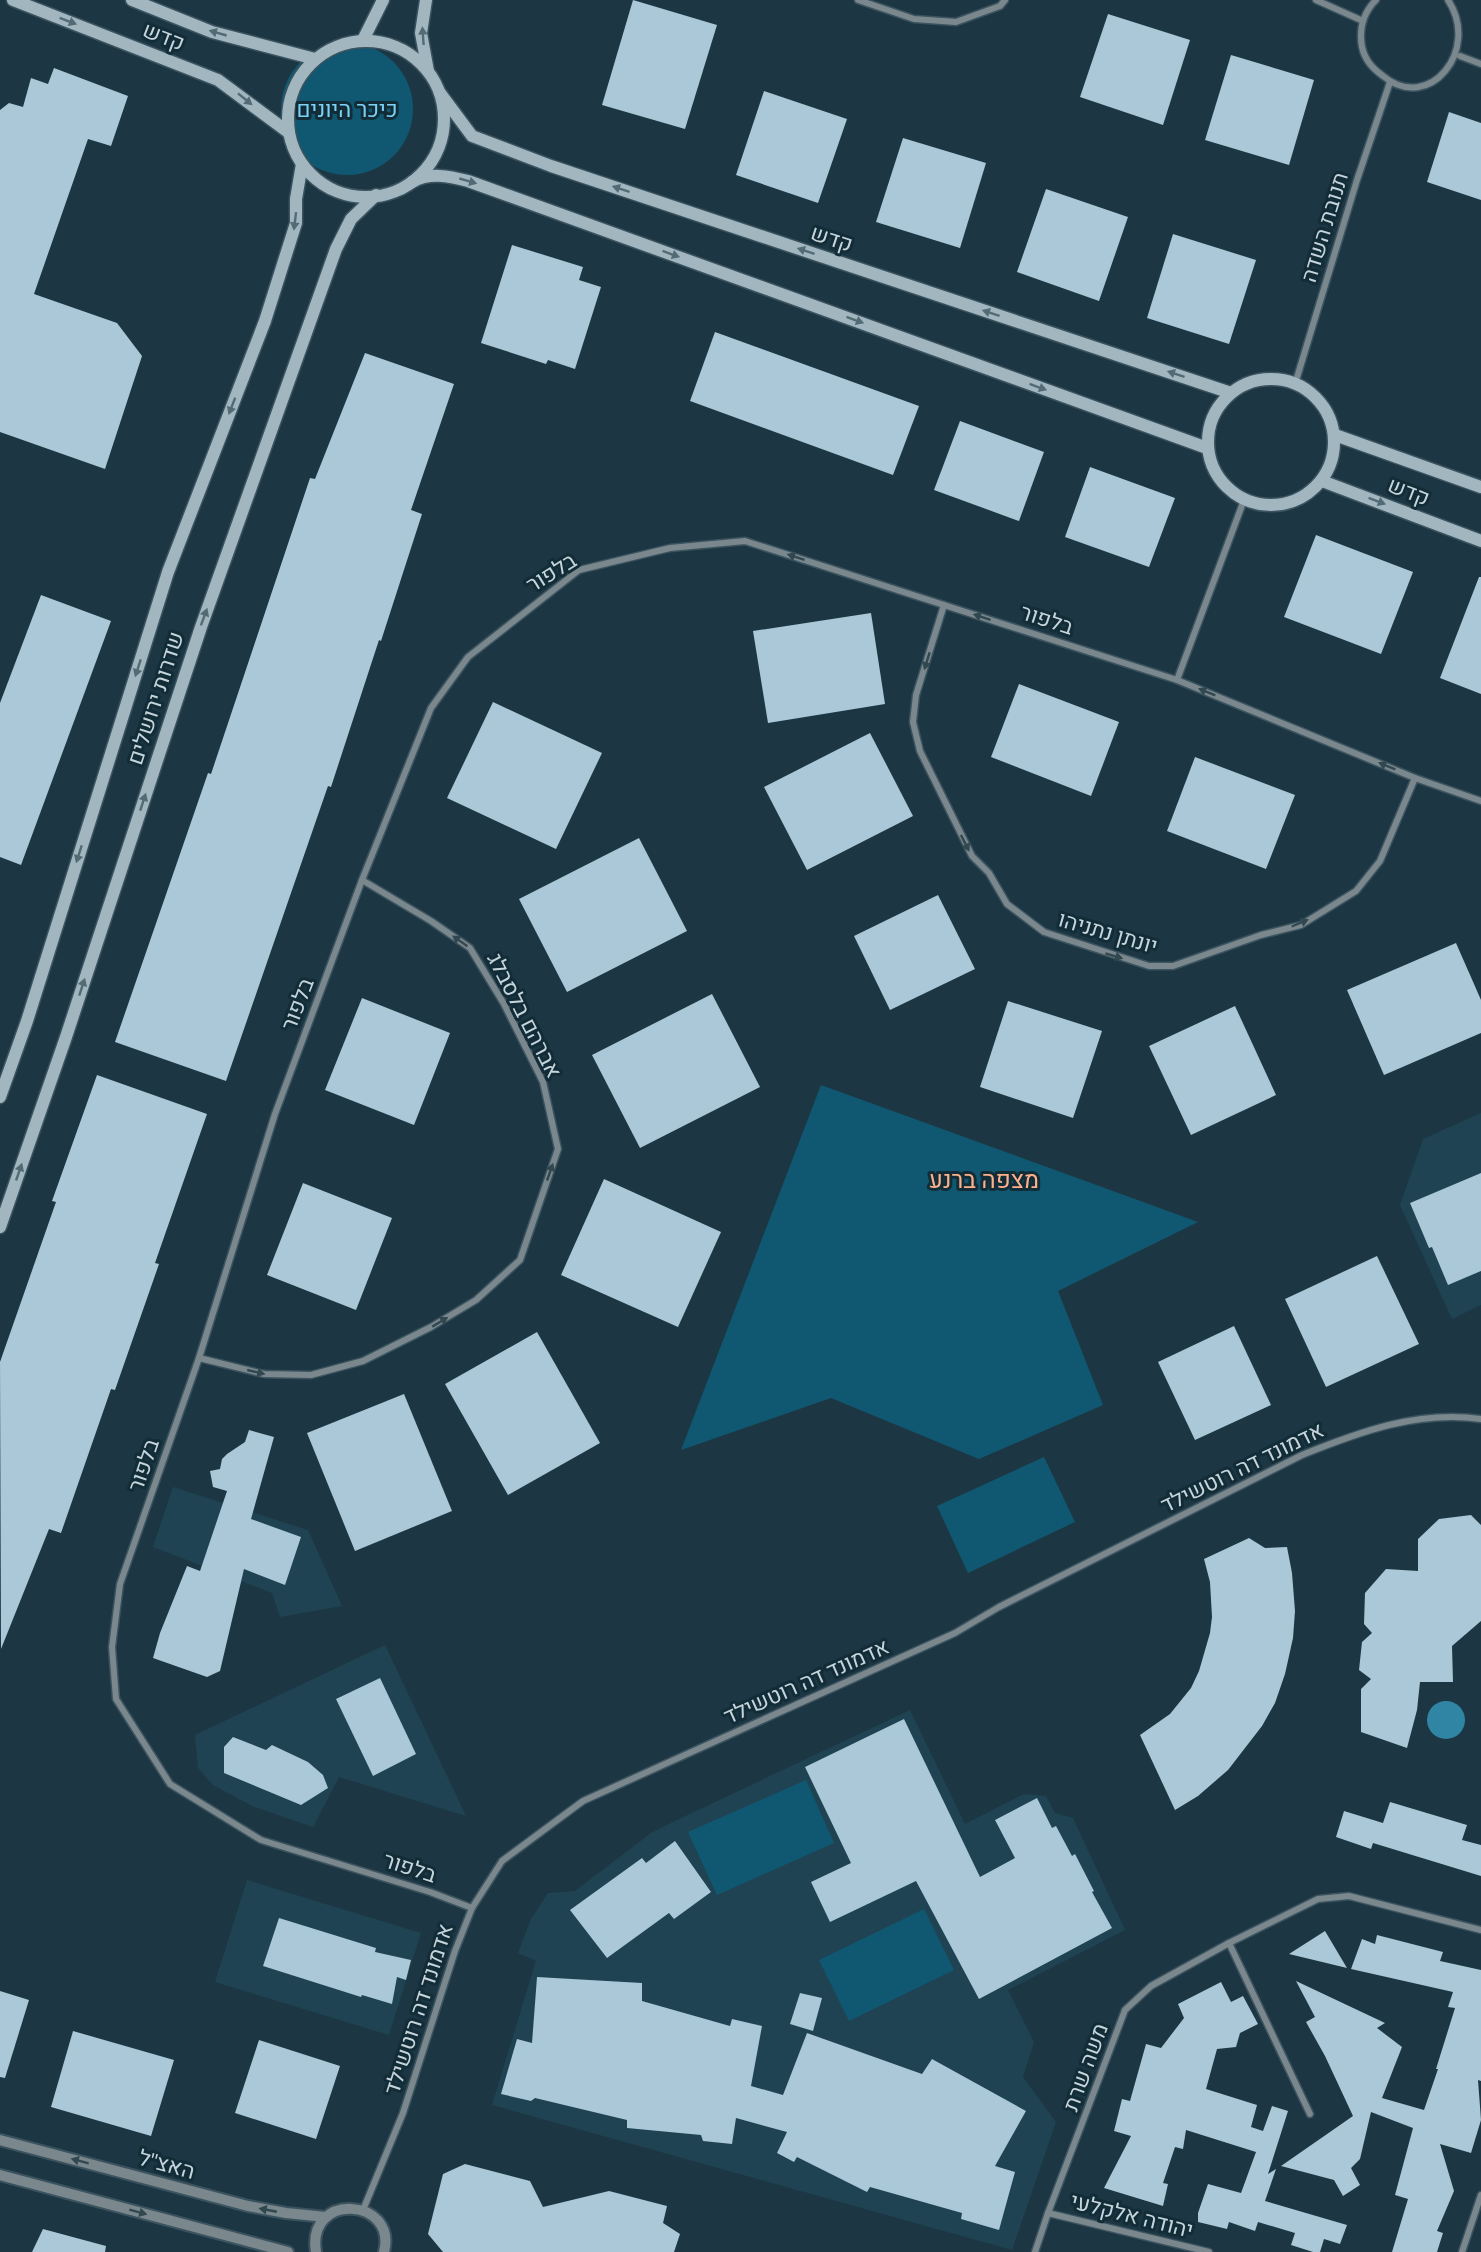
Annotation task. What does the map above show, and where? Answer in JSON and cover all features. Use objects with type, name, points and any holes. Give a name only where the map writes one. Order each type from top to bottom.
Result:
[{"type":"main road","name":"קדש","points":[[13,0],[218,80],[288,132]]},
{"type":"main road","name":"קדש","points":[[132,0],[212,32],[315,59]]},
{"type":"main road","points":[[363,40],[383,0]]},
{"type":"main road","points":[[426,0],[421,33],[428,71]]},
{"type":"main road","points":[[412,182],[429,164],[440,142],[444,118],[440,93],[428,71],[410,54],[387,44],[363,40],[338,46],[315,59],[297,80],[288,105],[288,132],[302,164],[314,177],[336,192],[363,197],[389,193],[412,182],[424,176],[454,177],[468,181],[1208,448]]},
{"type":"main road","name":"קדש","points":[[440,93],[472,136],[551,166],[1231,393]]},
{"type":"main road","name":"שדרות ירושלים","points":[[0,1097],[27,1021],[168,572],[265,321],[296,223],[296,199],[302,164]]},
{"type":"main road","name":"שדרות ירושלים","points":[[0,1227],[66,1037],[201,627],[336,249],[351,219],[376,195]]},
{"type":"main road","points":[[1262,380],[1279,380],[1295,384],[1310,392],[1322,404],[1330,419],[1335,435],[1330,467],[1322,481],[1306,495],[1286,504],[1265,506],[1244,500],[1226,487],[1213,470],[1208,448],[1209,428],[1217,408],[1231,393],[1246,384],[1262,380]]},
{"type":"main road","name":"קדש","points":[[1335,435],[1481,487]]},
{"type":"main road","name":"קדש","points":[[1322,481],[1481,541]]},
{"type":"street","points":[[858,0],[914,19],[956,22],[1000,6],[1005,0]]},
{"type":"street","points":[[1316,0],[1363,21]]},
{"type":"street","points":[[1376,0],[1370,6],[1363,21],[1360,37],[1364,53],[1372,68],[1390,82],[1398,86],[1416,87],[1434,82],[1450,71],[1460,56],[1463,29],[1457,10],[1448,0]]},
{"type":"street","points":[[1460,56],[1481,64]]},
{"type":"street","name":"תנובת השדה","points":[[1295,384],[1357,180],[1390,82]]},
{"type":"street","points":[[1177,680],[1244,500]]},
{"type":"street","name":"בלפור","points":[[472,1908],[430,1892],[261,1840],[170,1784],[116,1699],[112,1647],[120,1584],[200,1358],[274,1114],[362,880],[431,708],[468,657],[579,570],[670,548],[745,541],[1177,680],[1415,778],[1481,801]]},
{"type":"street","name":"יונתן נתניהו","points":[[944,605],[916,695],[913,722],[920,751],[972,856],[989,873],[1007,904],[1044,932],[1149,966],[1173,966],[1261,935],[1301,925],[1356,891],[1380,861],[1415,778]]},
{"type":"street","name":"אברהם בלסבלג","points":[[200,1358],[264,1374],[311,1376],[363,1361],[431,1328],[476,1300],[520,1260],[558,1149],[543,1082],[504,1004],[470,948],[431,921],[362,880]]},
{"type":"street","name":"אדמונד דה רוטשילד","points":[[363,2210],[403,2113],[455,1951],[472,1908],[502,1861],[583,1801],[955,1633],[999,1607],[1302,1455],[1353,1434],[1408,1420],[1456,1415],[1481,1419]]},
{"type":"street","name":"משה שרת","points":[[1035,2252],[1047,2213],[1125,2010],[1151,1986],[1229,1943],[1318,1899],[1349,1896],[1481,1930]]},
{"type":"street","points":[[1229,1943],[1310,2114]]},
{"type":"street","name":"האצ\"ל","points":[[0,2140],[248,2206],[326,2217]]},
{"type":"street","points":[[0,2175],[288,2252]]},
{"type":"street","points":[[1462,2252],[1481,2195]]},
{"type":"street","points":[[316,2252],[316,2234],[326,2217],[344,2208],[363,2210],[374,2216],[381,2225],[385,2237],[384,2252]]},
{"type":"street","name":"יהודה אלקלעי","points":[[1047,2213],[1209,2252]]},
{"type":"shaded area","points":[[1481,1113],[1481,1305],[1452,1319],[1400,1205],[1423,1139]]},
{"type":"shaded area","points":[[173,1487],[308,1530],[342,1606],[280,1617],[272,1593],[153,1547]]},
{"type":"shaded area","points":[[385,1645],[466,1816],[339,1777],[313,1827],[252,1806],[213,1785],[198,1768],[195,1735]]},
{"type":"shaded area","points":[[1446,1701],[1460,1706],[1465,1720],[1460,1734],[1446,1739],[1432,1734],[1427,1720],[1432,1706]]},
{"type":"shaded area","points":[[910,1710],[965,1824],[1024,1794],[1046,1796],[1055,1813],[1073,1818],[1125,1930],[1008,1990],[1034,2042],[1023,2077],[1056,2122],[1012,2250],[492,2105],[536,1961],[518,1953],[531,1919],[548,1893],[575,1891],[651,1833]]},
{"type":"shaded area","points":[[247,1880],[421,1933],[389,2035],[215,1982]]},
{"type":"green space","name":"כיכר היונים","points":[[347,43],[372,48],[394,62],[408,84],[413,109],[408,134],[394,156],[372,170],[347,175],[322,170],[300,156],[286,134],[281,109],[286,84],[300,62],[322,48]]},
{"type":"green space","points":[[821,1085],[1198,1222],[1058,1291],[1103,1405],[979,1459],[831,1398],[681,1450]]},
{"type":"green space","points":[[1044,1457],[1075,1522],[968,1573],[937,1506]]},
{"type":"green space","points":[[806,1780],[834,1843],[717,1895],[688,1832]]},
{"type":"green space","points":[[924,1909],[954,1970],[849,2021],[819,1960]]},
{"type":"building","points":[[633,0],[717,25],[685,129],[602,105]]},
{"type":"building","points":[[1108,14],[1190,40],[1163,125],[1080,97]]},
{"type":"building","points":[[1231,55],[1314,80],[1289,165],[1205,140]]},
{"type":"building","points":[[54,68],[128,96],[111,146],[88,139],[34,294],[117,323],[142,356],[105,469],[0,432],[0,110],[9,103],[23,107],[31,78],[48,84]]},
{"type":"building","points":[[764,91],[847,119],[818,203],[736,175]]},
{"type":"building","points":[[1449,112],[1481,123],[1481,200],[1427,182]]},
{"type":"building","points":[[903,138],[986,163],[960,248],[876,222]]},
{"type":"building","points":[[1046,189],[1128,217],[1099,301],[1017,272]]},
{"type":"building","points":[[1173,234],[1256,260],[1229,344],[1147,318]]},
{"type":"building","points":[[512,245],[583,267],[579,280],[601,287],[575,369],[548,360],[546,364],[481,343]]},
{"type":"building","points":[[715,332],[919,406],[893,475],[690,401]]},
{"type":"building","points":[[365,353],[454,384],[411,510],[422,514],[381,641],[379,640],[331,787],[328,786],[226,1081],[115,1042],[208,773],[211,774],[310,478],[315,479]]},
{"type":"building","points":[[960,421],[1044,452],[1019,521],[934,490]]},
{"type":"building","points":[[1090,467],[1175,498],[1149,567],[1065,537]]},
{"type":"building","points":[[1316,535],[1413,572],[1381,654],[1284,617]]},
{"type":"building","points":[[1479,577],[1481,577],[1481,694],[1440,678]]},
{"type":"building","points":[[41,595],[111,621],[21,865],[0,857],[0,703]]},
{"type":"building","points":[[871,613],[885,704],[768,723],[753,631]]},
{"type":"building","points":[[1019,684],[1119,722],[1091,796],[991,757]]},
{"type":"building","points":[[493,702],[602,753],[556,849],[447,798]]},
{"type":"building","points":[[870,733],[913,816],[807,870],[764,787]]},
{"type":"building","points":[[1195,757],[1295,795],[1266,869],[1167,831]]},
{"type":"building","points":[[639,838],[687,931],[567,992],[519,899]]},
{"type":"building","points":[[938,895],[975,969],[890,1010],[854,936]]},
{"type":"building","points":[[1456,943],[1481,1000],[1481,1033],[1384,1075],[1347,990]]},
{"type":"building","points":[[712,994],[760,1087],[640,1148],[592,1055]]},
{"type":"building","points":[[362,998],[450,1033],[414,1125],[325,1090]]},
{"type":"building","points":[[1008,1001],[1102,1031],[1073,1118],[980,1087]]},
{"type":"building","points":[[1235,1006],[1276,1095],[1191,1135],[1149,1046]]},
{"type":"building","points":[[97,1075],[207,1114],[155,1263],[159,1264],[115,1390],[111,1389],[61,1533],[49,1529],[1,1649],[0,1362],[56,1202],[52,1201]]},
{"type":"building","points":[[1481,1173],[1481,1271],[1448,1285],[1410,1203]]},
{"type":"building","points":[[604,1179],[721,1232],[678,1327],[561,1275]]},
{"type":"building","points":[[303,1183],[392,1218],[356,1310],[267,1275]]},
{"type":"building","points":[[1377,1256],[1419,1344],[1326,1387],[1285,1299]]},
{"type":"building","points":[[1234,1326],[1271,1405],[1195,1440],[1158,1362]]},
{"type":"building","points":[[537,1332],[600,1443],[508,1495],[445,1384]]},
{"type":"building","points":[[404,1394],[452,1511],[355,1551],[307,1433]]},
{"type":"building","points":[[249,1430],[274,1437],[251,1519],[301,1537],[285,1585],[244,1569],[220,1671],[207,1677],[153,1658],[160,1633],[187,1566],[200,1571],[227,1491],[213,1487],[210,1471],[220,1469],[222,1459],[245,1442]]},
{"type":"building","points":[[1471,1515],[1481,1525],[1481,1621],[1452,1646],[1453,1682],[1420,1682],[1417,1710],[1407,1748],[1361,1732],[1361,1689],[1371,1679],[1359,1670],[1362,1642],[1372,1633],[1364,1624],[1365,1593],[1386,1569],[1418,1571],[1418,1539],[1439,1519]]},
{"type":"building","points":[[1249,1538],[1265,1548],[1287,1547],[1295,1611],[1293,1638],[1285,1674],[1275,1703],[1262,1726],[1228,1770],[1198,1796],[1175,1810],[1140,1735],[1170,1714],[1191,1688],[1199,1671],[1210,1633],[1212,1617],[1210,1582],[1204,1559]]},
{"type":"building","points":[[380,1678],[416,1754],[373,1776],[336,1699]]},
{"type":"building","points":[[904,1719],[980,1877],[1015,1858],[995,1820],[1037,1798],[1052,1828],[1056,1826],[1072,1856],[1075,1854],[1112,1928],[979,1999],[916,1881],[830,1922],[811,1882],[851,1863],[805,1767]]},
{"type":"building","points":[[233,1737],[266,1750],[272,1745],[308,1762],[323,1775],[328,1788],[301,1805],[224,1773],[224,1747]]},
{"type":"building","points":[[1390,1802],[1467,1825],[1462,1840],[1481,1845],[1481,1876],[1373,1843],[1371,1849],[1336,1837],[1344,1811],[1383,1823]]},
{"type":"building","points":[[675,1841],[711,1892],[674,1919],[669,1913],[607,1958],[570,1910],[642,1858],[646,1863]]},
{"type":"building","points":[[279,1918],[376,1948],[375,1952],[411,1960],[406,1980],[397,1977],[392,2004],[362,1995],[361,1997],[263,1966]]},
{"type":"building","points":[[1325,1931],[1347,1968],[1289,1954]]},
{"type":"building","points":[[1377,1935],[1443,1952],[1440,1961],[1481,1970],[1481,2081],[1478,2080],[1481,2120],[1471,2153],[1440,2144],[1454,2191],[1437,2231],[1443,2233],[1437,2252],[1392,2252],[1408,2199],[1395,2195],[1413,2128],[1371,2112],[1360,2159],[1351,2168],[1360,2185],[1343,2196],[1334,2180],[1281,2166],[1353,2116],[1306,2022],[1315,2017],[1296,1981],[1385,2023],[1377,2028],[1402,2047],[1382,2098],[1424,2110],[1455,2008],[1448,2007],[1453,1992],[1351,1969],[1362,1939],[1375,1944]]},
{"type":"building","points":[[537,1977],[642,1983],[642,2001],[730,2026],[732,2019],[762,2026],[751,2086],[783,2095],[807,2033],[922,2074],[932,2059],[1026,2111],[995,2166],[1015,2172],[999,2230],[961,2219],[962,2213],[870,2187],[867,2192],[797,2157],[794,2162],[777,2153],[787,2132],[736,2118],[732,2144],[703,2141],[701,2135],[627,2128],[627,2120],[535,2098],[531,2101],[501,2094],[517,2039],[532,2043]]},
{"type":"building","points":[[1221,1982],[1231,2002],[1243,1996],[1258,2024],[1240,2033],[1236,2047],[1217,2049],[1206,2089],[1257,2105],[1251,2127],[1263,2131],[1272,2106],[1288,2111],[1268,2174],[1276,2169],[1265,2201],[1347,2225],[1340,2244],[1324,2239],[1320,2252],[1313,2252],[1291,2245],[1295,2233],[1258,2222],[1255,2231],[1229,2222],[1227,2229],[1198,2222],[1198,2213],[1208,2184],[1241,2193],[1256,2152],[1186,2130],[1183,2149],[1175,2147],[1163,2183],[1168,2184],[1163,2206],[1104,2188],[1131,2136],[1114,2131],[1122,2099],[1130,2101],[1146,2044],[1161,2048],[1184,2018],[1178,2004]]},
{"type":"building","points":[[0,1991],[29,2000],[5,2078],[0,2077]]},
{"type":"building","points":[[800,1993],[822,1998],[813,2031],[790,2024]]},
{"type":"building","points":[[73,2031],[174,2060],[151,2136],[51,2107]]},
{"type":"building","points":[[259,2040],[340,2066],[316,2139],[235,2113]]},
{"type":"building","points":[[465,2164],[530,2181],[543,2207],[609,2191],[667,2206],[663,2223],[680,2234],[674,2252],[443,2252],[428,2234],[443,2174]]},
{"type":"building","points":[[43,2229],[106,2246],[105,2252],[32,2252]]},
{"type":"district","name":"מצפה ברנע","points":[[984,1180]]}]
